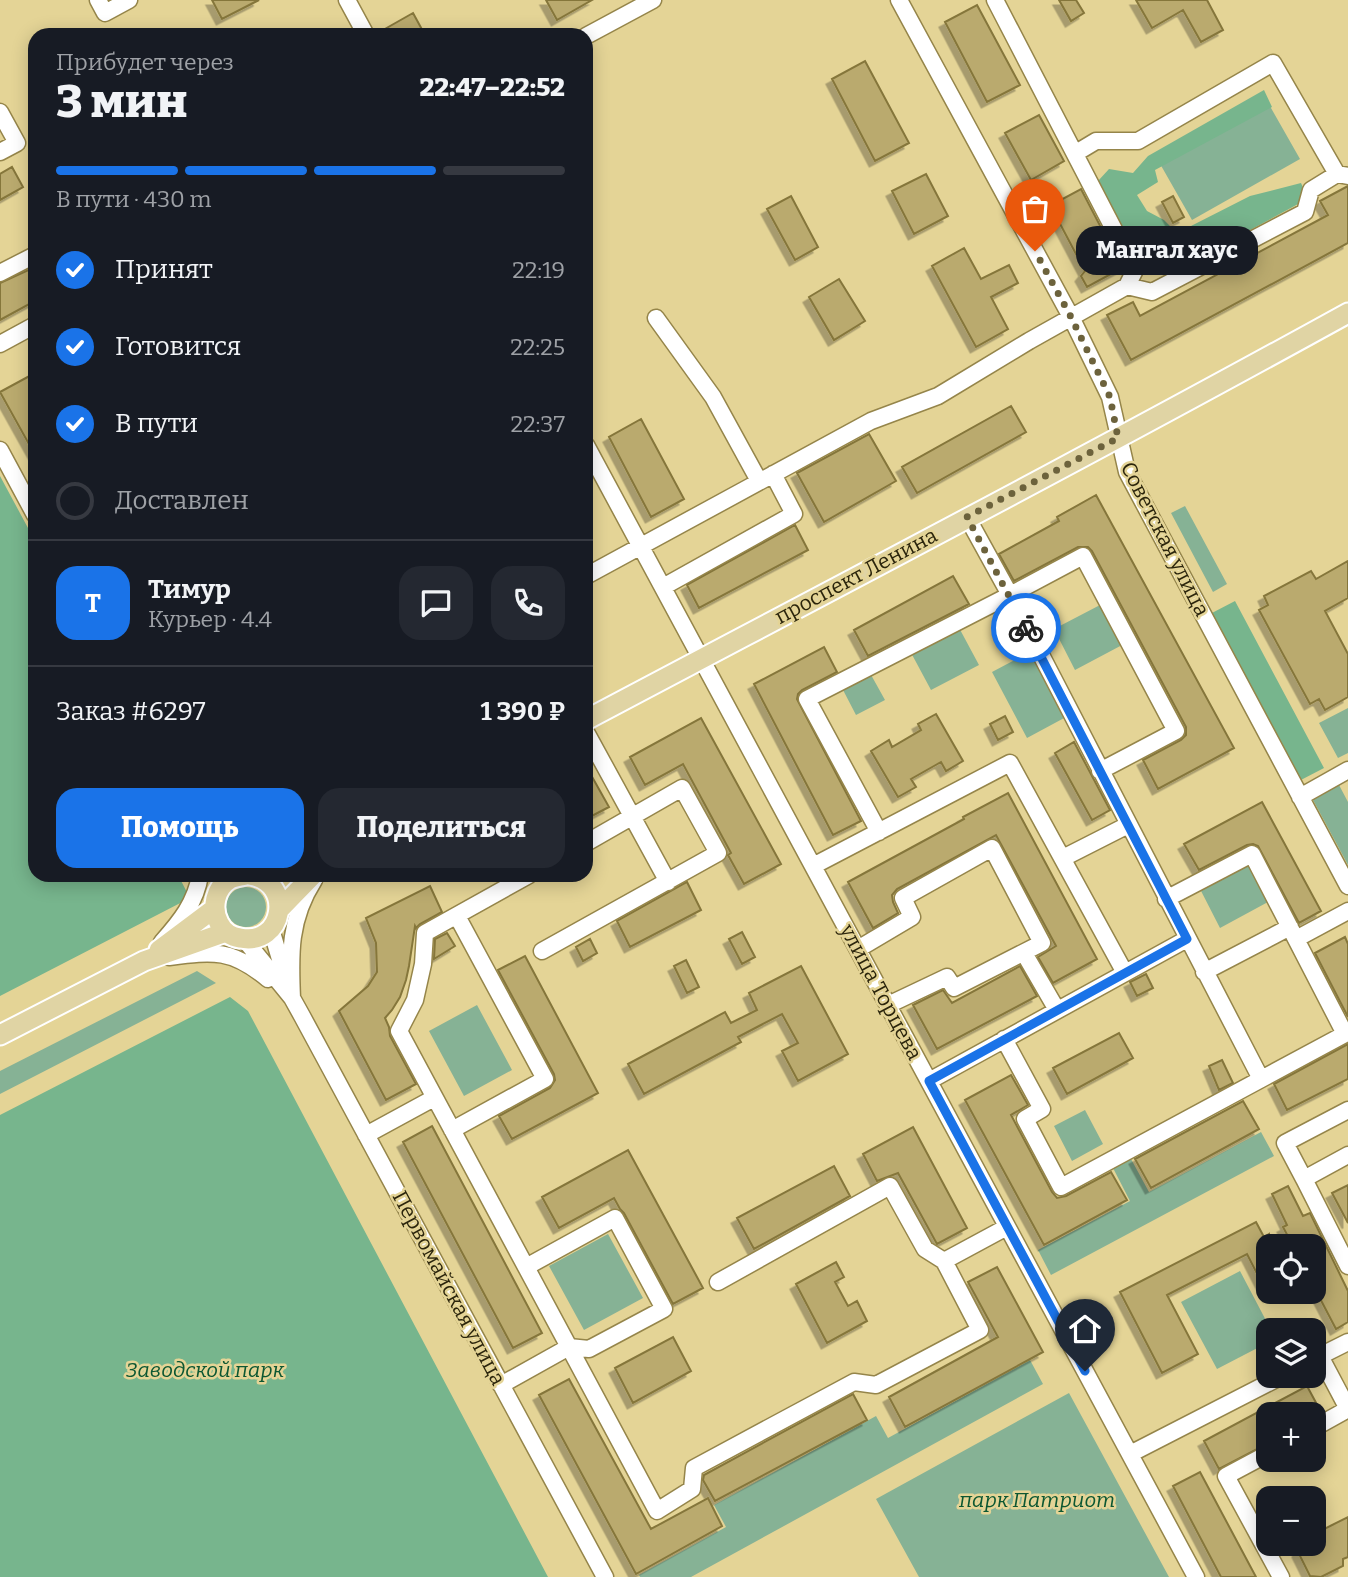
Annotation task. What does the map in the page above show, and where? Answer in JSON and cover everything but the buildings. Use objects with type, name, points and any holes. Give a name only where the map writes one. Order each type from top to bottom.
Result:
[{"type":"main road","name":"проспект Ленина","points":[[593,716],[1348,313]]},
{"type":"main road","points":[[0,1035],[144,961],[235,936],[255,938],[264,935],[271,929],[279,910],[279,899],[267,882]]},
{"type":"main road","points":[[279,910],[308,882]]},
{"type":"main road","points":[[144,961],[215,892]]},
{"type":"main road","points":[[215,892],[218,922],[235,936]]},
{"type":"street","points":[[98,0],[105,13],[129,0]]},
{"type":"street","points":[[347,0],[362,28]]},
{"type":"street","points":[[593,32],[653,0]]},
{"type":"street","name":"Советская улица","points":[[899,0],[1071,317],[1110,397],[1127,472],[1348,886]]},
{"type":"street","points":[[593,572],[871,421],[938,396],[1127,286],[1135,270],[995,0]]},
{"type":"street","points":[[1076,153],[1096,141],[1138,141],[1273,63],[1342,175],[1311,190],[1305,212],[1152,292],[1127,286]]},
{"type":"street","points":[[0,112],[17,143],[0,152]]},
{"type":"street","points":[[0,273],[28,259]]},
{"type":"street","points":[[656,318],[794,514],[663,587]]},
{"type":"street","points":[[0,344],[28,330]]},
{"type":"street","points":[[0,450],[28,502]]},
{"type":"street","name":"улица Торцева","points":[[593,458],[1196,1577]]},
{"type":"street","points":[[967,517],[1261,1079]]},
{"type":"street","points":[[878,832],[807,699],[1083,556],[1176,731],[1100,771]]},
{"type":"street","points":[[593,745],[668,882]]},
{"type":"street","points":[[813,866],[1010,763],[1125,973]]},
{"type":"street","points":[[1300,797],[1348,770]]},
{"type":"street","points":[[542,951],[718,853],[682,788],[593,839]]},
{"type":"street","points":[[1063,858],[1128,825]]},
{"type":"street","points":[[858,949],[912,917],[903,898],[992,848],[1042,943],[954,988],[947,977],[888,1005]]},
{"type":"street","points":[[1004,1040],[1042,1109],[1025,1119],[1061,1187],[1345,1034],[1252,854],[1167,899]]},
{"type":"street","points":[[144,961],[179,921],[193,900],[198,882]]},
{"type":"street","points":[[292,999],[290,946],[294,924],[312,882]]},
{"type":"street","points":[[517,882],[425,933],[423,964],[415,1000],[399,1031],[657,1511],[692,1489],[694,1468],[854,1382],[876,1385],[980,1330],[944,1261],[925,1250],[890,1186],[718,1282]]},
{"type":"street","points":[[1204,972],[1348,911]]},
{"type":"street","points":[[452,1130],[545,1079],[457,916]]},
{"type":"street","points":[[271,929],[292,999]]},
{"type":"street","points":[[235,936],[292,999]]},
{"type":"street","points":[[929,1081],[1187,939]]},
{"type":"street","points":[[1024,953],[1057,1010]]},
{"type":"street","points":[[144,961],[217,954],[233,956],[247,963],[292,999]]},
{"type":"street","name":"Первомайская улица","points":[[292,999],[605,1577]]},
{"type":"street","points":[[366,1135],[434,1098]]},
{"type":"street","points":[[1348,1110],[1285,1143],[1348,1266]]},
{"type":"street","points":[[1304,1179],[1348,1155]]},
{"type":"street","points":[[502,1385],[569,1348],[589,1349],[664,1309],[615,1218],[526,1267]]},
{"type":"street","points":[[944,1261],[1007,1227]]},
{"type":"street","points":[[1326,1353],[1348,1342]]},
{"type":"street","points":[[1326,1373],[1348,1409],[1326,1421]]},
{"type":"street","points":[[1130,1454],[1259,1388]]},
{"type":"street","points":[[1256,1460],[1226,1476],[1281,1577]]},
{"type":"green space","points":[[1264,90],[1272,107],[1155,170],[1158,182],[1137,195],[1147,211],[1164,220],[1173,229],[1191,226],[1250,196],[1301,183],[1305,192],[1300,203],[1202,256],[1180,240],[1171,245],[1170,262],[1164,265],[1153,246],[1132,250],[1098,181],[1109,169],[1133,173],[1148,156]]},
{"type":"green space","points":[[1263,94],[1300,159],[1192,220],[1155,155]]},
{"type":"green space","points":[[0,476],[28,528],[28,882],[182,882],[190,898],[0,996]]},
{"type":"green space","points":[[1185,506],[1227,584],[1213,592],[1171,513]]},
{"type":"green space","points":[[1235,601],[1324,768],[1299,781],[1210,614]]},
{"type":"green space","points":[[1102,604],[1124,644],[1075,670],[1054,629]]},
{"type":"green space","points":[[957,624],[979,665],[931,690],[909,649]]},
{"type":"green space","points":[[1030,652],[1066,717],[1027,738],[992,672]]},
{"type":"green space","points":[[870,673],[885,700],[856,715],[842,688]]},
{"type":"green space","points":[[1348,708],[1348,753],[1338,758],[1319,723]]},
{"type":"green space","points":[[1339,785],[1348,802],[1348,865],[1313,800]]},
{"type":"green space","points":[[1247,861],[1268,902],[1220,928],[1199,887]]},
{"type":"green space","points":[[246,887],[260,893],[266,907],[260,921],[246,927],[232,921],[226,907],[232,893]]},
{"type":"green space","points":[[197,971],[216,983],[0,1094],[0,1071]]},
{"type":"green space","name":"Заводской парк","points":[[230,997],[248,1011],[548,1577],[0,1577],[0,1115]]},
{"type":"green space","points":[[477,1005],[512,1070],[464,1096],[429,1031]]},
{"type":"green space","points":[[1085,1110],[1103,1144],[1072,1161],[1054,1126]]},
{"type":"green space","points":[[1261,1132],[1274,1156],[1051,1275],[1038,1250],[1130,1201],[1113,1168],[1131,1159],[1149,1192]]},
{"type":"green space","points":[[608,1234],[643,1298],[584,1330],[549,1266]]},
{"type":"green space","points":[[1240,1271],[1265,1318],[1256,1318],[1256,1349],[1217,1369],[1181,1302]]},
{"type":"green space","points":[[1030,1360],[1043,1384],[691,1577],[640,1577],[639,1575],[726,1527],[714,1505],[876,1416],[888,1438]]},
{"type":"green space","name":"парк Патриот","points":[[1069,1393],[1169,1577],[919,1577],[876,1499]]},
{"type":"way so far","points":[[1026,628],[967,517],[1118,438],[1110,397],[1035,251]]},
{"type":"place","name":"Мангал хаус","points":[[1035,251]]},
{"type":"route","points":[[1026,628],[1187,939],[929,1081],[1085,1371]]}]
